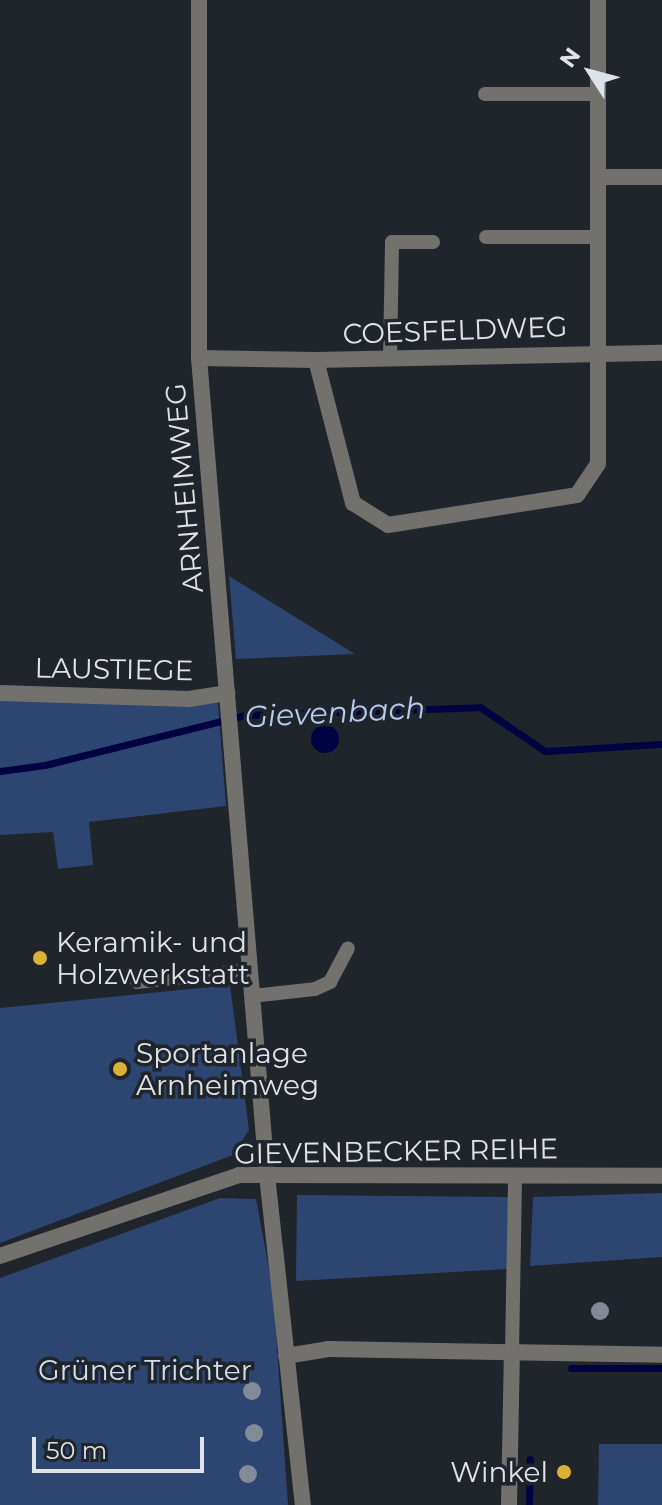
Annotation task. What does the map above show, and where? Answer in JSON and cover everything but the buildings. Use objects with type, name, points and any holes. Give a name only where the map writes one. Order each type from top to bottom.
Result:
[{"type":"street","name":"ARNHEIMWEG","points":[[199,0],[199,358],[267,1175],[303,1505]]},
{"type":"street","name":"COESFELDWEG","points":[[316,360],[353,503],[388,525],[577,495],[598,464],[598,0]]},
{"type":"street","points":[[598,177],[662,177]]},
{"type":"street","name":"COESFELDWEG","points":[[199,358],[316,360],[662,353]]},
{"type":"street","name":"LAUSTIEGE","points":[[0,693],[189,699],[228,697]]},
{"type":"street","name":"GIEVENBECKER REIHE","points":[[0,1256],[217,1179],[267,1175],[662,1176]]},
{"type":"street","points":[[286,1356],[329,1349],[662,1355]]},
{"type":"street","points":[[509,1505],[512,1353]]},
{"type":"lane","points":[[485,94],[596,94]]},
{"type":"lane","points":[[486,237],[597,237]]},
{"type":"lane","points":[[390,359],[392,242],[433,242]]},
{"type":"lane","points":[[252,996],[315,989],[330,982],[348,948]]},
{"type":"lane","points":[[137,982],[250,970]]},
{"type":"lane","points":[[512,1353],[515,1175]]},
{"type":"green space","points":[[229,576],[355,654],[236,659]]},
{"type":"green space","points":[[217,691],[226,806],[89,822],[93,865],[58,869],[53,832],[0,835],[0,699]]},
{"type":"green space","name":"Sportanlage Arnheimweg","points":[[230,985],[249,1130],[233,1155],[0,1243],[0,1008]]},
{"type":"green space","points":[[662,1193],[662,1257],[530,1266],[533,1197]]},
{"type":"green space","points":[[297,1195],[509,1197],[507,1269],[296,1281]]},
{"type":"green space","name":"Grüner Trichter","points":[[220,1198],[256,1199],[273,1290],[288,1505],[0,1505],[0,1278]]},
{"type":"green space","points":[[599,1444],[662,1444],[662,1505],[598,1505]]},
{"type":"shaded area","points":[[325,725],[335,729],[339,739],[335,749],[325,753],[315,749],[311,739],[315,729]]},
{"type":"waterway","name":"Gievenbach","points":[[0,771],[45,765],[245,715],[480,707],[545,751],[662,744]]},
{"type":"waterway","points":[[571,1368],[662,1368]]},
{"type":"waterway","points":[[529,1505],[530,1459]]},
{"type":"place","name":"Keramik- und Holzwerkstatt","points":[[40,958]]},
{"type":"place","name":"Sportanlage Arnheimweg","points":[[120,1069]]},
{"type":"place","name":"Winkel","points":[[564,1472]]}]
